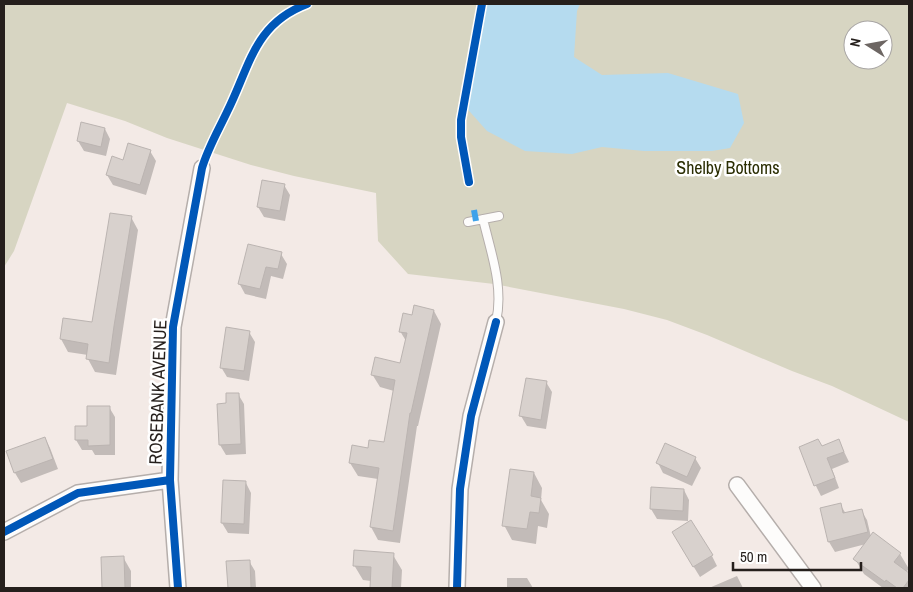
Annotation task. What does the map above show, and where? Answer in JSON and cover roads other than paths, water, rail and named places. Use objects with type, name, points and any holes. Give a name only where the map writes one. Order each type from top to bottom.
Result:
[{"type":"street","name":"ROSEBANK AVENUE","points":[[178,588],[170,480],[173,327],[202,168]]},
{"type":"street","points":[[457,588],[460,489],[471,416],[496,322]]},
{"type":"street","points":[[4,532],[78,493],[170,480]]},
{"type":"street","points":[[737,485],[813,588]]},
{"type":"lane","points":[[468,222],[499,216]]},
{"type":"lane","points":[[483,219],[499,286],[496,322]]},
{"type":"water","points":[[482,4],[580,4],[577,11],[574,57],[602,75],[668,73],[738,94],[744,123],[730,148],[712,151],[644,151],[602,147],[572,154],[525,151],[487,131],[463,104]]},
{"type":"park label","name":"Shelby Bottoms","points":[[728,168]]}]
